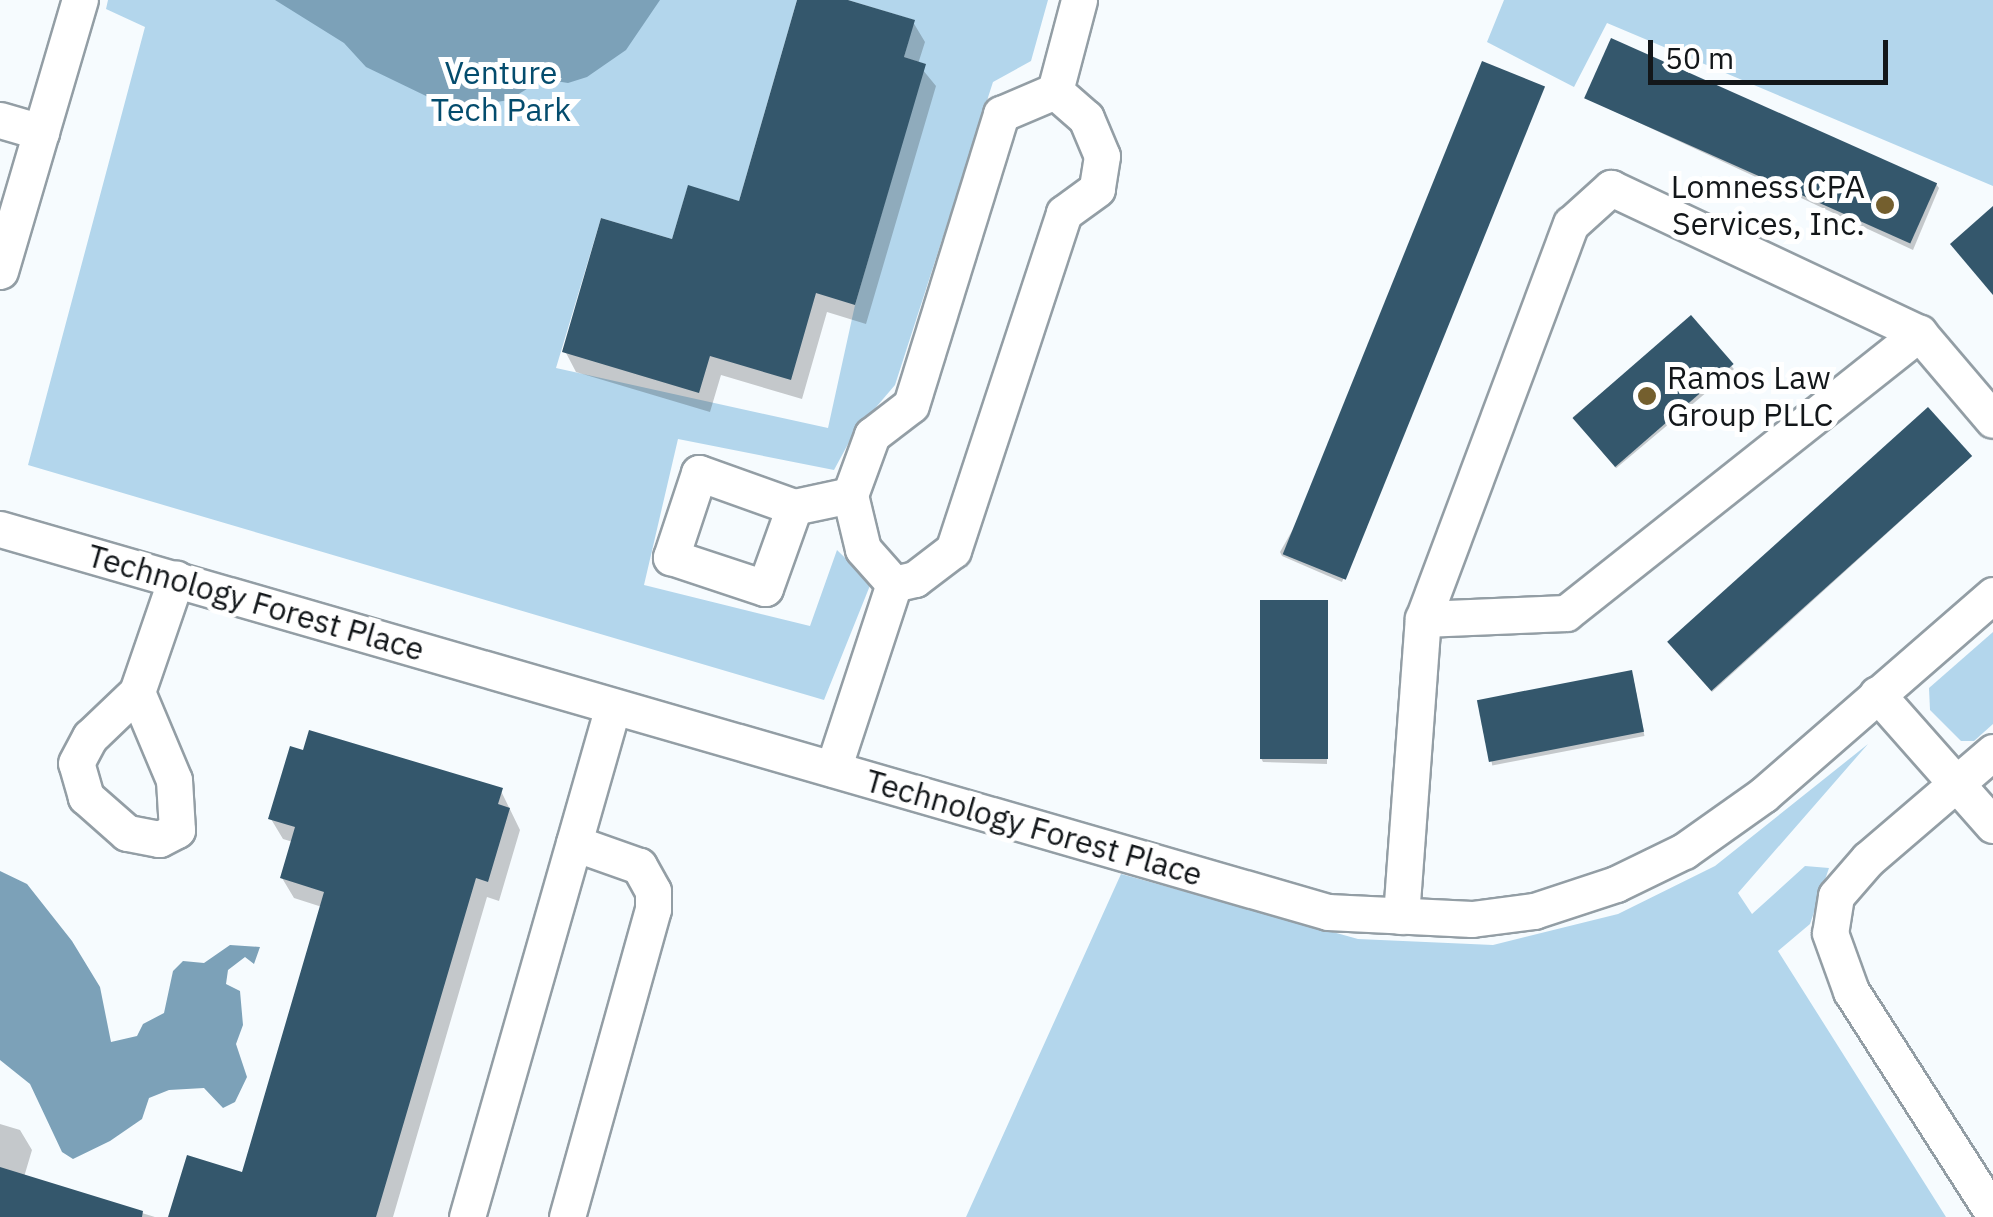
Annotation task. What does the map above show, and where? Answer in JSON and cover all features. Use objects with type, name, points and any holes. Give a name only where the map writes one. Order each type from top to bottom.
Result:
[{"type":"street","points":[[0,271],[80,0]]},
{"type":"street","points":[[1055,91],[1079,0]]},
{"type":"street","points":[[894,584],[864,549],[850,495],[872,435],[911,405],[1000,114],[1055,91]]},
{"type":"street","points":[[894,584],[916,579],[953,550],[1064,213],[1098,189],[1102,156],[1086,118],[1055,91]]},
{"type":"street","points":[[0,120],[42,132]]},
{"type":"street","points":[[1402,916],[1422,619],[1572,224],[1610,188],[1920,333],[1993,420]]},
{"type":"street","points":[[1422,619],[1566,613],[1920,333]]},
{"type":"street","points":[[794,507],[850,495]]},
{"type":"street","name":"Technology Forest Place","points":[[0,528],[1328,912],[1472,920],[1534,911],[1616,884],[1684,851],[1763,795],[1993,596]]},
{"type":"street","points":[[137,692],[176,579]]},
{"type":"street","points":[[833,769],[894,584]]},
{"type":"street","points":[[1877,694],[1993,825]]},
{"type":"street","points":[[468,1217],[613,706]]},
{"type":"street","points":[[1993,752],[1836,896],[1830,933],[1851,991],[1993,1213]]},
{"type":"street","points":[[567,1217],[653,909],[653,890],[639,866],[574,843]]},
{"type":"green space","name":"Venture Tech Park","points":[[108,0],[797,0],[739,201],[688,186],[672,239],[601,218],[556,368],[828,428],[855,305],[925,64],[904,57],[914,20],[848,0],[1048,0],[1031,61],[993,82],[895,385],[854,433],[834,470],[678,439],[644,585],[810,626],[837,550],[871,583],[824,700],[28,465],[145,27],[106,9]]},
{"type":"green space","points":[[1504,0],[1993,0],[1993,186],[1607,23],[1574,87],[1487,42]]},
{"type":"green space","points":[[1993,632],[1993,724],[1974,741],[1961,741],[1930,710],[1929,688]]},
{"type":"green space","points":[[1868,744],[1738,893],[1752,914],[1805,866],[1829,868],[1810,924],[1778,951],[1946,1217],[966,1217],[1121,874],[1358,939],[1493,945],[1618,914],[1715,866]]},
{"type":"shaded area","points":[[275,0],[660,0],[626,50],[587,77],[568,83],[543,79],[509,100],[453,109],[366,67],[344,43]]},
{"type":"shaded area","points":[[0,871],[27,884],[72,941],[100,987],[111,1042],[137,1036],[143,1024],[164,1013],[173,971],[183,961],[204,963],[230,945],[260,947],[254,964],[245,957],[228,970],[226,984],[240,991],[243,1025],[236,1044],[247,1077],[235,1102],[223,1108],[204,1088],[169,1090],[149,1098],[142,1119],[110,1141],[73,1159],[62,1152],[30,1084],[0,1060]]},
{"type":"building","points":[[797,0],[848,0],[915,20],[904,57],[926,64],[855,305],[816,293],[791,380],[710,356],[699,393],[562,352],[601,218],[672,239],[688,185],[739,201]]},
{"type":"building","points":[[1611,38],[1937,183],[1910,243],[1584,98]]},
{"type":"building","points":[[1482,61],[1545,86],[1346,580],[1283,554]]},
{"type":"building","points":[[1993,206],[1993,295],[1950,244]]},
{"type":"building","points":[[1691,315],[1734,364],[1615,467],[1573,418]]},
{"type":"building","points":[[1928,407],[1972,456],[1711,691],[1667,642]]},
{"type":"building","points":[[1260,600],[1328,600],[1328,759],[1260,759]]},
{"type":"building","points":[[1632,670],[1644,732],[1489,762],[1477,700]]},
{"type":"building","points":[[309,730],[503,788],[498,804],[510,808],[488,882],[476,878],[376,1217],[168,1217],[187,1155],[242,1172],[324,892],[280,878],[295,827],[268,819],[290,746],[303,750]]},
{"type":"building","points":[[0,1167],[143,1211],[142,1217],[0,1217]]},
{"type":"place","name":"Lomness CPA Services, Inc.","points":[[1885,205]]},
{"type":"place","name":"Ramos Law Group PLLC","points":[[1647,396]]}]
